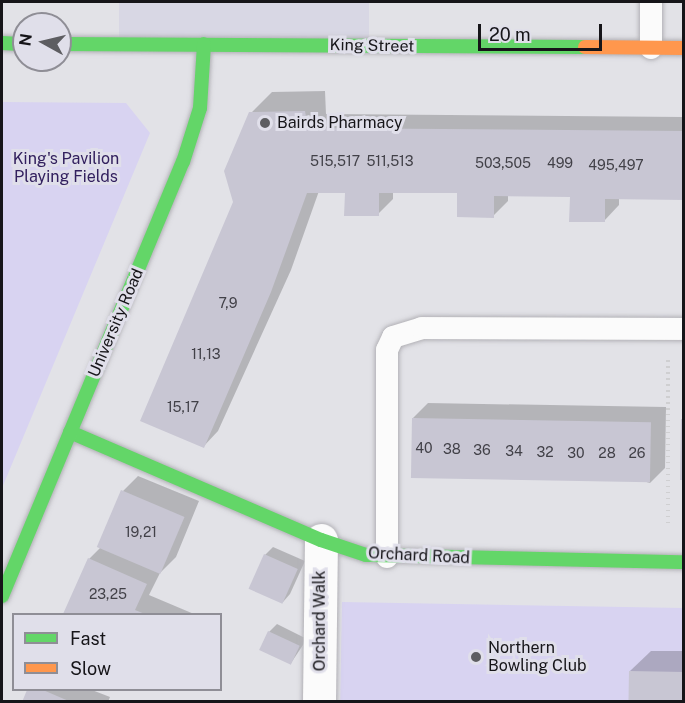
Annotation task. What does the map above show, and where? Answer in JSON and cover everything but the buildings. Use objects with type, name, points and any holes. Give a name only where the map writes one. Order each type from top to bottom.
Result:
[{"type":"street","name":"King Street","points":[[72,44],[684,48]]},
{"type":"street","name":"University Road","points":[[2,596],[190,142],[200,108],[204,44]]},
{"type":"street","name":"Orchard Road","points":[[70,432],[321,540],[387,557],[684,562]]},
{"type":"street","name":"Orchard Walk","points":[[319,702],[321,540]]},
{"type":"lane","points":[[651,2],[651,48]]},
{"type":"lane","points":[[387,557],[387,350],[393,337],[422,328],[676,329]]},
{"type":"path","points":[[669,562],[676,329]]},
{"type":"shaded area","points":[[119,2],[369,2],[369,39],[119,39]]},
{"type":"green space","name":"King's Pavilion Playing Fields","points":[[2,102],[126,103],[150,133],[2,488]]},
{"type":"green space","name":"Northern Bowling Club","points":[[342,602],[683,608],[681,702],[340,701]]},
{"type":"traffic: fast","points":[[2,43],[12,43]]},
{"type":"traffic: fast","points":[[72,44],[585,47]]},
{"type":"traffic: fast","points":[[2,596],[183,162],[200,108],[204,44]]},
{"type":"traffic: fast","points":[[70,432],[321,540],[366,555],[684,562]]},
{"type":"traffic: slow","points":[[585,47],[684,48]]},
{"type":"place","name":"Bairds Pharmacy","points":[[265,123]]},
{"type":"place","name":"Northern Bowling Club","points":[[476,657]]}]
